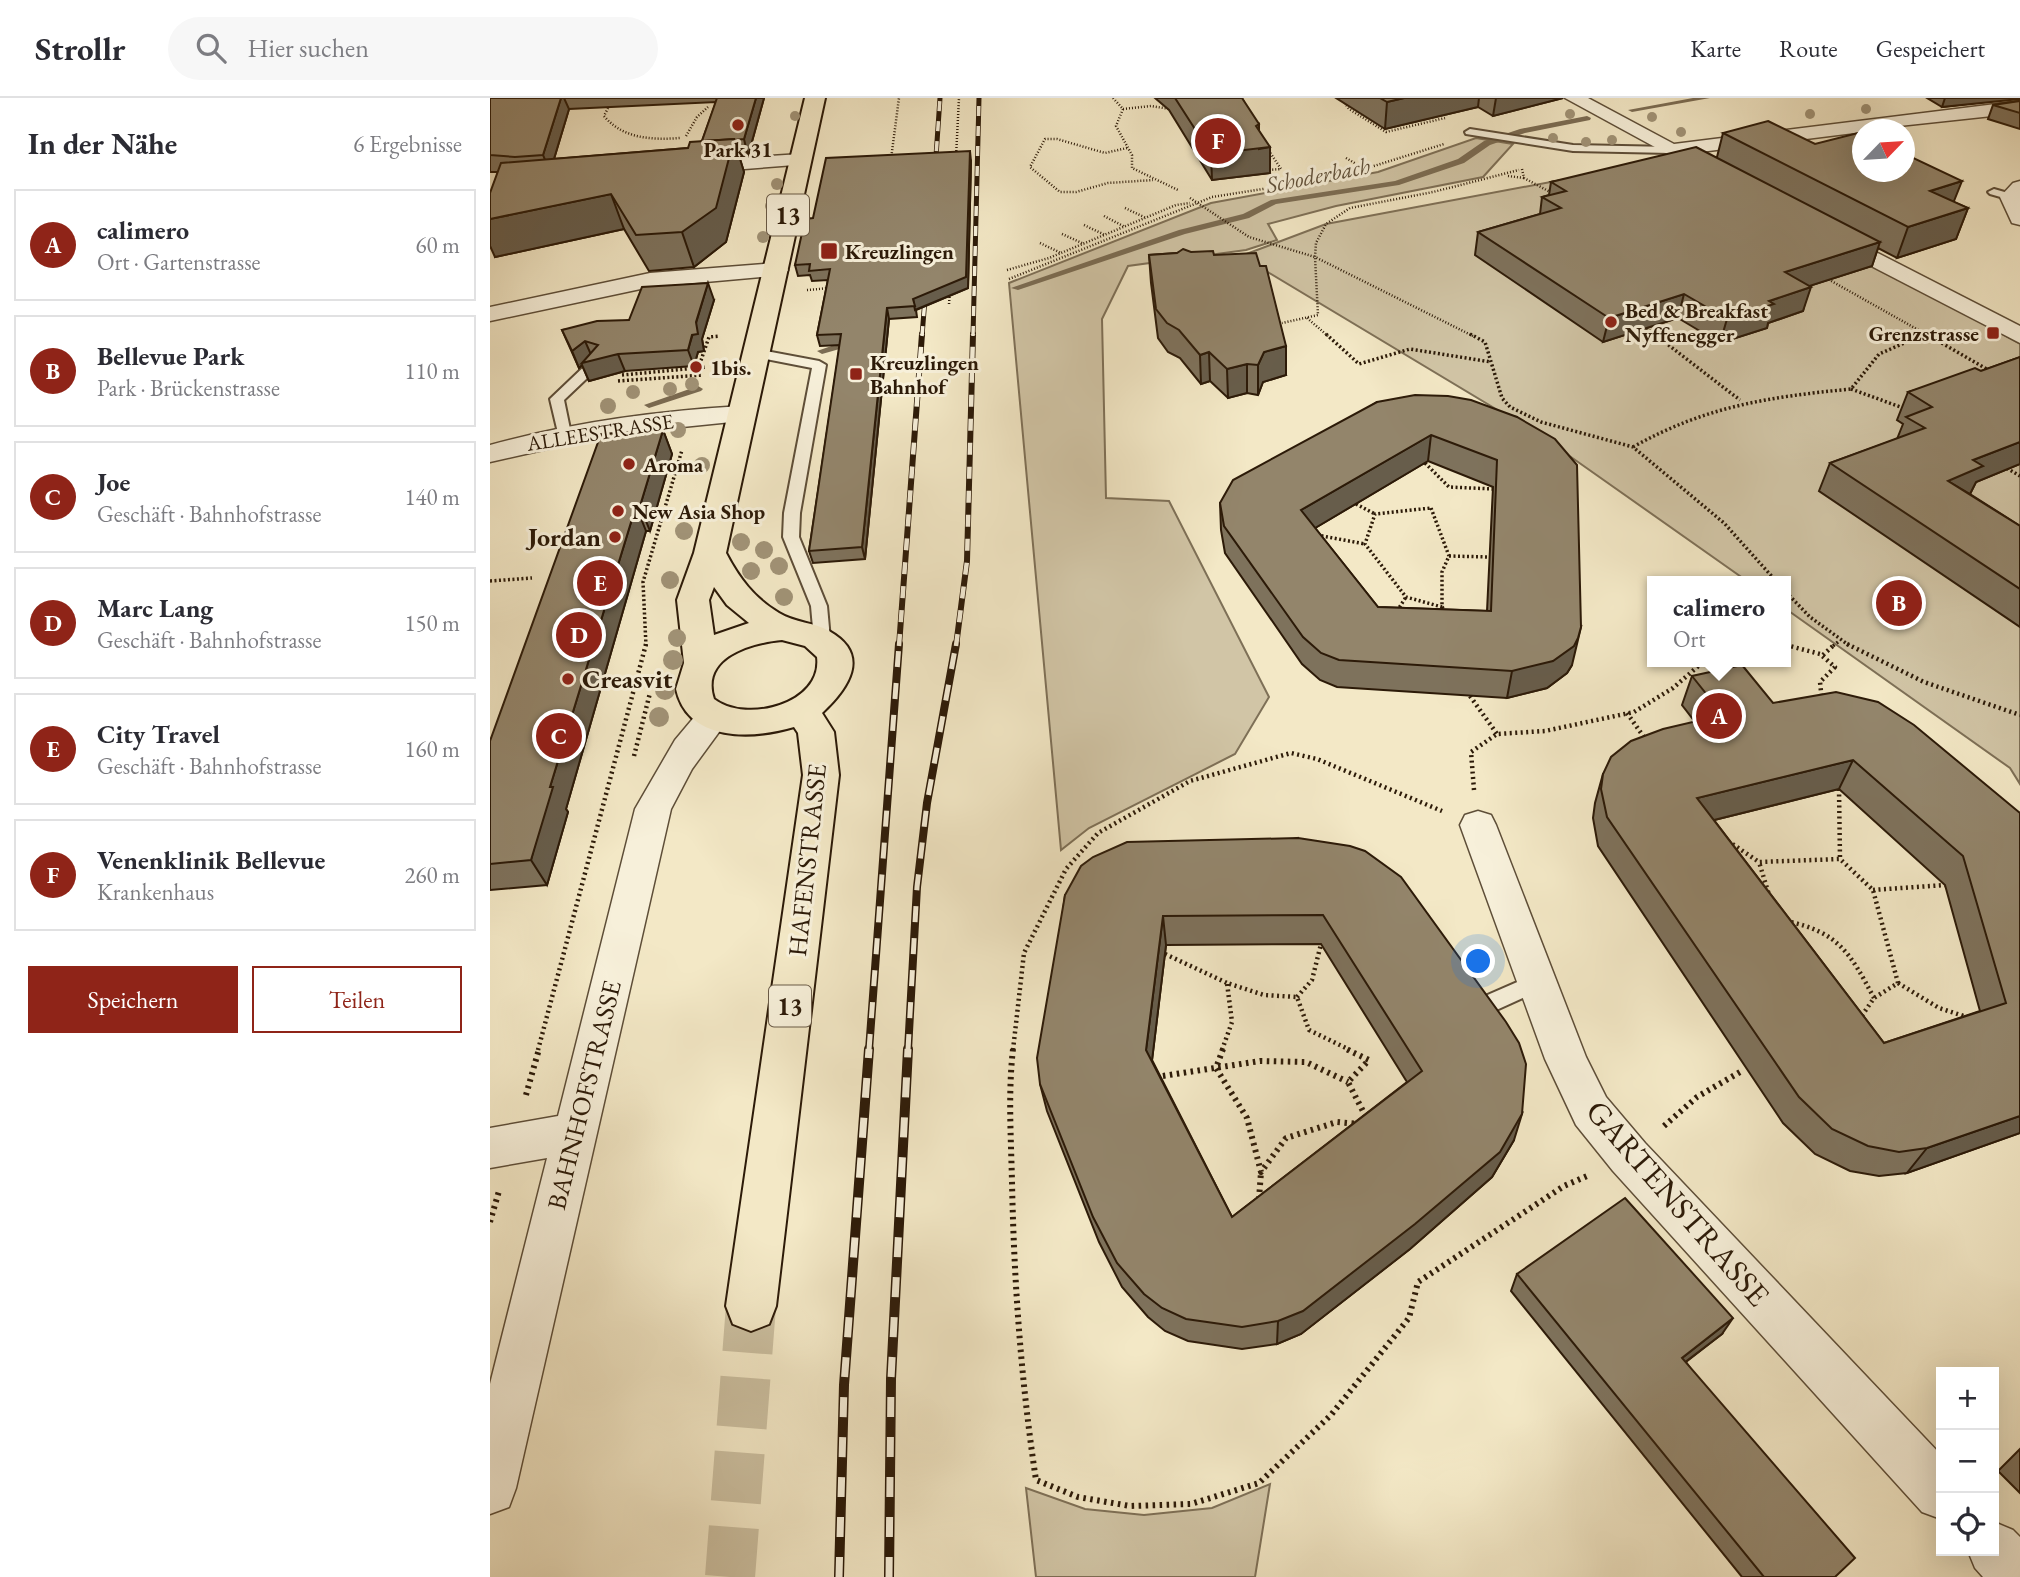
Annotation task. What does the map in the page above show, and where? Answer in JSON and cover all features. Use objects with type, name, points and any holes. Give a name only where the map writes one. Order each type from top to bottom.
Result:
[{"type":"main road","name":"13","points":[[701,663],[693,600],[710,553],[815,98]]},
{"type":"main road","points":[[710,553],[730,591],[756,615],[782,629]]},
{"type":"main road","points":[[782,629],[804,631],[822,639],[834,651],[837,666],[833,682],[821,697],[802,711],[779,720],[755,724],[732,723],[713,717],[699,707],[692,693],[693,678],[701,663],[715,650],[734,639],[758,631],[782,629]]},
{"type":"main road","name":"HAFENSTRASSE","points":[[751,1306],[821,775],[816,732],[802,711]]},
{"type":"street","points":[[1574,98],[1733,183]]},
{"type":"street","points":[[1671,150],[2020,107]]},
{"type":"street","points":[[679,168],[801,160]]},
{"type":"street","points":[[2008,192],[2020,218]]},
{"type":"street","points":[[1806,222],[2020,336]]},
{"type":"street","points":[[490,314],[650,279],[776,270]]},
{"type":"street","name":"ALLEESTRASSE","points":[[490,454],[564,434],[646,421],[742,414]]},
{"type":"street","name":"BAHNHOFSTRASSE","points":[[490,1485],[653,808],[666,780],[693,738],[713,717]]},
{"type":"street","name":"GARTENSTRASSE","points":[[1478,825],[1566,1059],[1591,1111],[1629,1157],[1936,1488]]},
{"type":"street","points":[[501,1147],[574,1133]]},
{"type":"street","points":[[1999,1554],[2020,1577]]},
{"type":"lane","points":[[1839,129],[1852,137]]},
{"type":"lane","points":[[1470,132],[1549,146],[1671,150]]},
{"type":"lane","points":[[755,353],[819,365],[792,513],[791,537],[819,606],[822,639]]},
{"type":"lane","points":[[564,434],[557,399],[596,363]]},
{"type":"lane","points":[[1484,1006],[1538,982]]},
{"type":"path","points":[[899,98],[891,163],[900,163]]},
{"type":"path","points":[[956,162],[959,98]]},
{"type":"path","points":[[1113,98],[1123,109]]},
{"type":"path","points":[[1340,98],[1349,109],[1385,132],[1453,116]]},
{"type":"path","points":[[1123,109],[1151,106],[1173,109]]},
{"type":"path","points":[[608,108],[604,116],[613,128],[652,139],[685,138]]},
{"type":"path","points":[[1123,109],[1116,126],[1132,155],[1132,168],[1178,190]]},
{"type":"path","points":[[897,114],[904,114]]},
{"type":"path","points":[[1009,279],[1198,202],[1228,193],[1339,177],[1458,139],[1470,132]]},
{"type":"path","points":[[1127,148],[1105,153],[1057,139],[1045,139],[1030,167],[1060,192],[1076,192],[1108,183],[1153,180]]},
{"type":"path","points":[[1261,140],[1281,169],[1268,170]]},
{"type":"path","points":[[1282,323],[1318,315],[1316,243],[1326,224],[1350,208],[1503,175],[1522,169],[1549,146]]},
{"type":"path","points":[[1346,158],[1366,169]]},
{"type":"path","points":[[1522,169],[1524,178]]},
{"type":"path","points":[[1503,175],[1524,178],[1553,194]]},
{"type":"path","points":[[1190,198],[1212,209],[1216,217],[1239,233],[1315,257],[1485,342],[1502,398],[1524,416],[1633,447],[1724,523],[1772,576]]},
{"type":"path","points":[[1007,270],[1061,253],[1176,205],[1198,202]]},
{"type":"path","points":[[1125,208],[1152,221]]},
{"type":"path","points":[[1104,216],[1130,230]]},
{"type":"path","points":[[1084,225],[1110,238]]},
{"type":"path","points":[[1062,234],[1089,247]]},
{"type":"path","points":[[1040,243],[1068,256]]},
{"type":"path","points":[[1824,277],[1996,374]]},
{"type":"path","points":[[817,289],[819,281]]},
{"type":"path","points":[[804,290],[831,288]]},
{"type":"path","points":[[949,304],[950,289]]},
{"type":"path","points":[[1307,318],[1359,364],[1410,349],[1491,362]]},
{"type":"path","points":[[1640,324],[1741,400]]},
{"type":"path","points":[[1851,389],[1879,354],[1936,330]]},
{"type":"path","points":[[698,370],[709,337],[720,336]]},
{"type":"path","points":[[613,376],[698,370],[707,367]]},
{"type":"path","points":[[1633,447],[1695,414],[1741,400],[1851,389],[1909,410]]},
{"type":"path","points":[[490,1222],[501,1147],[646,650],[643,582],[685,440]]},
{"type":"path","points":[[1425,463],[1449,487],[1493,489]]},
{"type":"path","points":[[2001,465],[2020,476]]},
{"type":"path","points":[[1356,504],[1375,514],[1431,508],[1449,556],[1442,572],[1442,607]]},
{"type":"path","points":[[1365,544],[1375,514]]},
{"type":"path","points":[[1306,533],[1365,544],[1406,597],[1442,607],[1450,615]]},
{"type":"path","points":[[1449,556],[1490,557]]},
{"type":"path","points":[[490,581],[532,578]]},
{"type":"path","points":[[1394,615],[1406,597]]},
{"type":"path","points":[[1791,598],[1806,616],[1838,642],[1881,665],[2020,715]]},
{"type":"path","points":[[1823,655],[1838,642]]},
{"type":"path","points":[[1791,646],[1823,655],[1835,667],[1820,682],[1820,707]]},
{"type":"path","points":[[1697,667],[1673,688],[1628,713],[1545,731],[1497,734],[1471,752],[1478,825],[1317,759],[1291,754],[1190,781],[1098,834],[1066,869],[1024,953],[1010,1077],[1013,1230],[1021,1375],[1036,1480],[1078,1497],[1130,1506],[1191,1504],[1259,1483],[1331,1415],[1409,1318],[1418,1282],[1564,1186],[1629,1157],[1698,1097],[1740,1072]]},
{"type":"path","points":[[1470,696],[1497,734]]},
{"type":"path","points":[[1628,713],[1654,750]]},
{"type":"path","points":[[1839,789],[1840,859]]},
{"type":"path","points":[[1721,836],[1759,862],[1771,895],[1768,906]]},
{"type":"path","points":[[1759,862],[1840,859],[1873,890],[1899,983],[1939,1008],[1973,1020]]},
{"type":"path","points":[[1873,890],[1945,885]]},
{"type":"path","points":[[1777,919],[1812,925],[1844,944],[1874,998]]},
{"type":"path","points":[[1297,997],[1312,980],[1321,944]]},
{"type":"path","points":[[1165,954],[1227,983],[1264,995],[1297,997]]},
{"type":"path","points":[[1216,1069],[1232,1022],[1227,983]]},
{"type":"path","points":[[1852,1027],[1874,998],[1899,983]]},
{"type":"path","points":[[1297,997],[1309,1030],[1369,1060],[1348,1082]]},
{"type":"path","points":[[1150,1077],[1260,1062],[1306,1062],[1348,1082],[1370,1125],[1337,1122],[1286,1138],[1261,1172]]},
{"type":"path","points":[[1216,1069],[1248,1118],[1261,1172],[1259,1209]]},
{"type":"shaded area","points":[[1476,138],[1513,144],[1483,177],[1336,206],[1268,224],[1277,240],[1246,250],[1128,266],[1102,319],[1106,498],[1169,501],[1269,697],[1235,754],[1089,828],[1061,850],[1009,283],[1211,203],[1378,172]]},
{"type":"shaded area","points":[[1684,157],[2020,344],[2020,784],[2010,768],[1791,613],[1791,576],[1740,576],[1544,438],[1241,256],[1326,224]]},
{"type":"shaded area","points":[[1270,1484],[1255,1577],[1036,1577],[1026,1488],[1085,1509],[1144,1515],[1212,1508]]},
{"type":"building","points":[[490,98],[561,98],[543,155],[490,155]]},
{"type":"building","points":[[717,98],[756,98],[744,139],[702,141]]},
{"type":"building","points":[[1175,98],[1242,98],[1270,147],[1211,154]]},
{"type":"building","points":[[1380,98],[1404,98],[1387,102]]},
{"type":"building","points":[[2020,101],[2020,113],[1993,105]]},
{"type":"building","points":[[1768,121],[1815,144],[1852,135],[1852,182],[1915,182],[1915,159],[1962,181],[1930,191],[1968,208],[1908,227],[1723,133]]},
{"type":"building","points":[[734,139],[716,208],[682,232],[636,235],[611,194],[490,219],[490,193],[501,163],[688,148],[690,142]]},
{"type":"building","points":[[1696,147],[1880,242],[1785,272],[1811,287],[1769,301],[1774,304],[1727,319],[1684,294],[1609,318],[1478,232],[1561,208],[1542,197],[1566,191],[1551,182]]},
{"type":"building","points":[[970,151],[966,277],[913,299],[915,306],[887,308],[862,547],[809,551],[841,334],[817,335],[830,269],[809,271],[810,264],[795,265],[805,219],[813,218],[826,158]]},
{"type":"building","points":[[1183,249],[1191,252],[1213,251],[1214,255],[1256,253],[1260,266],[1266,266],[1286,346],[1264,352],[1258,365],[1247,364],[1227,369],[1209,352],[1200,355],[1179,330],[1167,323],[1156,309],[1149,255],[1177,253]]},
{"type":"building","points":[[708,283],[696,322],[698,334],[692,335],[688,350],[618,354],[582,363],[598,345],[585,341],[572,351],[562,330],[597,321],[629,320],[642,287]]},
{"type":"building","points":[[2020,357],[2020,442],[1973,460],[1983,466],[1948,481],[2020,526],[2020,589],[1830,463],[1925,428],[1906,417],[1932,407],[1908,392],[1975,368],[1981,371]]},
{"type":"building","points":[[1415,395],[1471,400],[1517,417],[1555,439],[1577,465],[1581,627],[1574,646],[1553,661],[1512,671],[1339,660],[1321,653],[1303,637],[1224,526],[1220,503],[1233,480],[1377,402]],"holes":[[[1431,435],[1497,460],[1491,611],[1378,607],[1301,510]]]},
{"type":"building","points":[[663,430],[640,506],[636,506],[550,787],[553,787],[531,860],[490,864],[490,741],[601,434]]},
{"type":"building","points":[[1744,667],[1773,703],[1836,692],[1878,702],[1914,725],[2020,813],[2020,1116],[1927,1148],[1899,1152],[1868,1146],[1832,1129],[1799,1097],[1607,817],[1601,789],[1603,774],[1611,757],[1631,741],[1663,729],[1723,715],[1692,676]],"holes":[[[1853,760],[1963,856],[2006,1003],[1884,1043],[1697,798]]]},
{"type":"building","points":[[1298,838],[1365,851],[1401,877],[1506,1022],[1519,1043],[1526,1064],[1522,1114],[1500,1152],[1415,1224],[1303,1311],[1278,1321],[1242,1327],[1186,1319],[1162,1308],[1144,1294],[1117,1263],[1093,1217],[1040,1084],[1037,1058],[1065,895],[1081,866],[1093,857],[1127,842]],"holes":[[[1323,915],[1422,1071],[1232,1217],[1146,1050],[1163,916]]]},
{"type":"building","points":[[1625,1198],[1733,1318],[1682,1358],[1855,1558],[1835,1577],[1764,1577],[1517,1274]]},
{"type":"waterway","name":"Schoderbach","points":[[1632,110],[1706,98]]},
{"type":"waterway","name":"Schoderbach","points":[[1015,288],[1182,232],[1246,216],[1274,202],[1396,183],[1461,161],[1487,143],[1523,131],[1587,118]]},
{"type":"waterway","name":"Schoderbach","points":[[822,351],[840,346]]},
{"type":"waterway","name":"Schoderbach","points":[[649,405],[698,389]]},
{"type":"tunnel","points":[[730,1577],[751,1306]]},
{"type":"railway","points":[[935,171],[940,98]]},
{"type":"railway","points":[[973,336],[979,98]]},
{"type":"railway","points":[[922,336],[926,286]]},
{"type":"railway","points":[[899,646],[922,334]]},
{"type":"railway","points":[[956,646],[967,561],[973,334]]},
{"type":"railway","points":[[869,1050],[899,644]]},
{"type":"railway","points":[[908,1050],[917,887],[927,803],[956,644]]},
{"type":"railway","points":[[839,1577],[844,1385],[869,1049]]},
{"type":"railway","points":[[889,1577],[891,1379],[908,1049]]},
{"type":"place","name":"Park 31","points":[[738,125]]},
{"type":"place","name":"Venenklinik Bellevue","points":[[1218,141]]},
{"type":"place","name":"Kreuzlingen","points":[[829,251]]},
{"type":"place","name":"Bed & Breakfast Nyffenegger","points":[[1611,322]]},
{"type":"place","name":"Grenzstrasse","points":[[1993,333]]},
{"type":"place","name":"1bis.","points":[[696,367]]},
{"type":"place","name":"Kreuzlingen Bahnhof","points":[[856,374]]},
{"type":"place","name":"Aroma","points":[[629,464]]},
{"type":"place","name":"New Asia Shop","points":[[618,511]]},
{"type":"place","name":"Jordan","points":[[615,537]]},
{"type":"place","name":"City Travel","points":[[600,583]]},
{"type":"place","name":"Bellevue Park","points":[[1899,603]]},
{"type":"place","name":"Marc Lang","points":[[579,635]]},
{"type":"place","name":"Creasvit","points":[[568,679]]},
{"type":"place","name":"calimero","points":[[1719,716]]},
{"type":"place","name":"Joe","points":[[559,736]]}]
